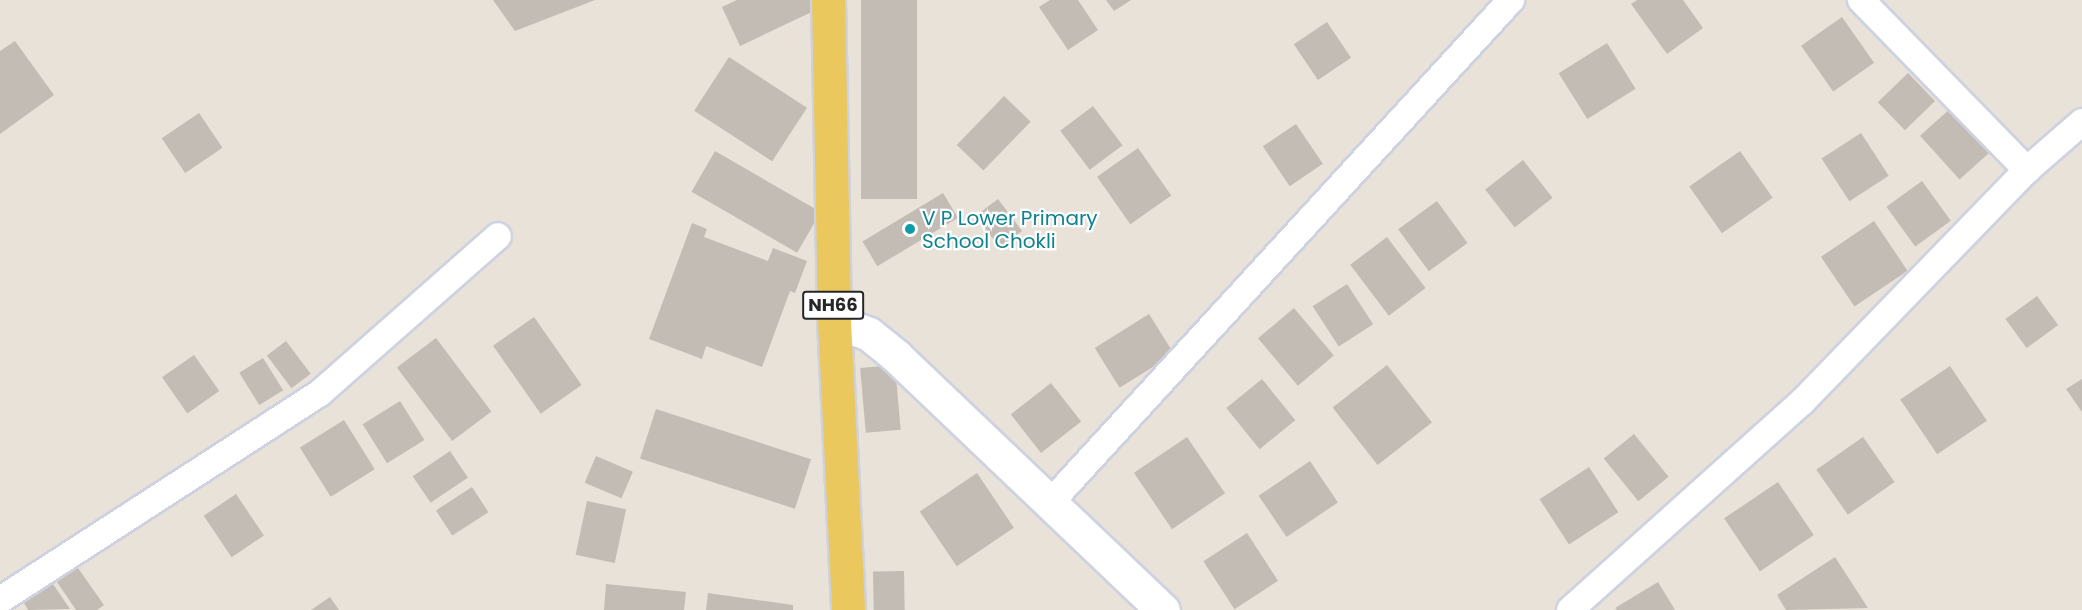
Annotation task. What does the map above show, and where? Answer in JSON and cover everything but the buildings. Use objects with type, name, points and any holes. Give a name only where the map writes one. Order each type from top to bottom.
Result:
[{"type":"main road","name":"NH66","points":[[828,0],[834,321],[848,610]]},
{"type":"main road","points":[[834,321],[869,334],[897,357],[1163,610]]},
{"type":"street","points":[[1049,504],[1511,0]]},
{"type":"street","points":[[1861,0],[2027,170]]},
{"type":"street","points":[[1570,610],[1802,402],[2027,170],[2082,122]]},
{"type":"street","points":[[0,600],[320,393],[498,236]]},
{"type":"place","name":"V P Lower Primary School Chokli","points":[[910,229]]}]
